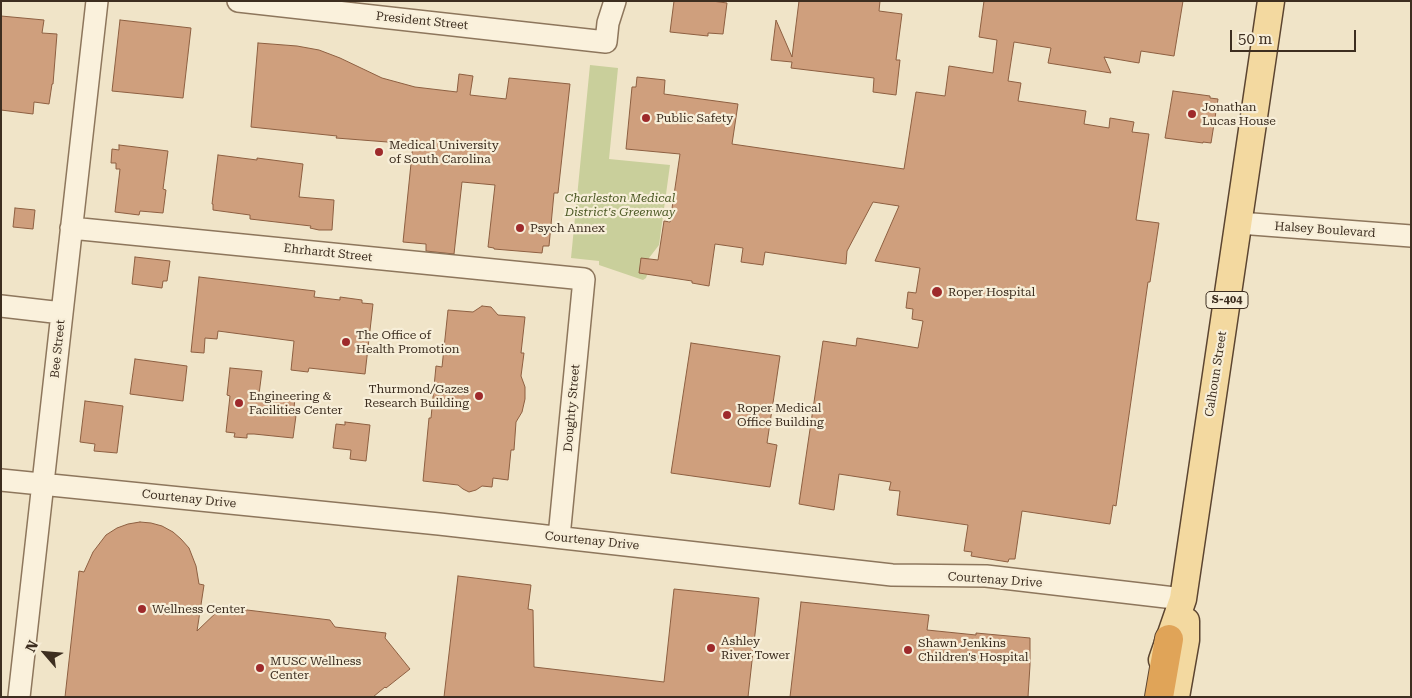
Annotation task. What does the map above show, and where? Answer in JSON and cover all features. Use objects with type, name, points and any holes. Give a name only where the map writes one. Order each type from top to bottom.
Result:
[{"type":"highway","points":[[1159,697],[1169,639]]},
{"type":"main road","name":"Calhoun Street","points":[[1151,697],[1183,599],[1271,1]]},
{"type":"main road","name":"Calhoun Street","points":[[1176,697],[1186,640],[1183,599]]},
{"type":"street","name":"Bee Street","points":[[19,697],[97,1]]},
{"type":"street","name":"President Street","points":[[238,1],[606,42],[608,23],[614,1]]},
{"type":"street","name":"Halsey Boulevard","points":[[1239,223],[1411,236]]},
{"type":"street","name":"Ehrhardt Street","points":[[71,228],[584,279]]},
{"type":"street","name":"Doughty Street","points":[[559,538],[584,279]]},
{"type":"street","points":[[1,306],[62,313]]},
{"type":"street","name":"Courtenay Drive","points":[[1,480],[892,575],[986,576],[1183,599]]},
{"type":"green space","name":"Charleston Medical District's Greenway","points":[[590,65],[618,68],[609,159],[670,165],[659,245],[649,258],[647,275],[643,280],[599,265],[599,261],[571,258]]},
{"type":"building","points":[[674,1],[727,3],[723,34],[708,33],[708,36],[670,32]]},
{"type":"building","points":[[799,1],[880,1],[879,11],[902,14],[896,60],[900,60],[896,95],[873,92],[874,78],[791,68],[792,62],[771,60],[776,20],[792,57]]},
{"type":"building","name":"Roper Hospital","points":[[984,1],[1183,1],[1174,56],[1141,51],[1139,63],[1104,57],[1111,73],[1048,63],[1051,48],[1014,42],[1008,81],[1021,83],[1018,101],[1086,111],[1084,124],[1109,128],[1110,118],[1134,122],[1132,132],[1149,134],[1136,220],[1159,223],[1150,282],[1148,282],[1116,506],[1113,505],[1110,524],[1022,511],[1015,559],[1009,559],[1008,562],[971,556],[972,552],[964,551],[968,525],[897,515],[900,491],[889,490],[891,482],[839,474],[834,510],[799,504],[823,341],[856,346],[857,338],[918,348],[923,321],[912,319],[913,309],[906,308],[908,292],[916,293],[920,268],[875,261],[899,206],[873,202],[847,251],[846,264],[765,252],[763,265],[741,262],[743,248],[715,244],[709,286],[692,283],[692,281],[639,273],[641,258],[658,260],[664,221],[670,222],[680,154],[626,149],[632,87],[636,87],[637,77],[665,80],[664,94],[738,104],[732,144],[904,169],[916,92],[945,96],[949,66],[993,73],[997,40],[979,37]]},
{"type":"building","points":[[1,16],[44,20],[42,33],[57,34],[53,84],[49,104],[34,102],[33,114],[1,110]]},
{"type":"building","points":[[120,20],[191,28],[183,98],[112,91]]},
{"type":"building","points":[[258,43],[319,50],[382,78],[415,87],[457,92],[459,74],[473,76],[470,95],[506,99],[509,78],[570,84],[558,193],[554,193],[549,246],[543,246],[542,253],[488,247],[495,185],[462,182],[454,254],[426,251],[426,244],[403,242],[413,144],[336,138],[337,136],[251,127]]},
{"type":"building","name":"Jonathan Lucas House","points":[[1173,91],[1210,96],[1210,98],[1218,99],[1211,143],[1165,138]]},
{"type":"building","points":[[119,145],[168,151],[163,189],[166,190],[163,213],[140,211],[139,215],[115,212],[120,169],[116,169],[116,163],[111,163],[112,149],[119,150]]},
{"type":"building","points":[[218,155],[303,164],[299,197],[334,200],[332,230],[319,230],[310,228],[311,226],[250,219],[250,215],[213,210],[212,204]]},
{"type":"building","points":[[15,208],[35,210],[33,229],[13,227]]},
{"type":"building","points":[[135,257],[170,261],[167,281],[163,281],[162,288],[132,284]]},
{"type":"building","points":[[199,277],[315,291],[314,297],[340,300],[340,297],[362,300],[362,303],[373,304],[365,374],[309,368],[308,372],[291,370],[294,341],[218,331],[217,339],[205,338],[204,353],[191,352]]},
{"type":"building","name":"Thurmond/Gazes Research Building","points":[[482,306],[491,307],[498,315],[525,317],[521,353],[524,353],[521,376],[525,387],[525,399],[522,412],[516,422],[514,450],[511,450],[508,480],[493,478],[492,487],[482,486],[469,492],[458,485],[423,481],[436,366],[442,367],[448,310],[473,312]]},
{"type":"building","name":"Roper Medical Office Building","points":[[691,343],[780,356],[767,443],[777,445],[770,487],[671,473]]},
{"type":"building","points":[[135,359],[187,366],[183,401],[130,394]]},
{"type":"building","points":[[230,368],[262,371],[259,394],[295,398],[294,408],[297,408],[293,438],[254,434],[247,434],[247,438],[234,437],[235,433],[226,432],[230,396],[227,395]]},
{"type":"building","points":[[85,401],[123,406],[117,453],[94,451],[95,444],[80,442]]},
{"type":"building","points":[[345,422],[370,425],[366,461],[350,459],[351,450],[333,448],[336,424],[345,425]]},
{"type":"building","name":"Wellness Center","points":[[140,522],[162,526],[173,532],[189,548],[196,566],[199,584],[204,585],[197,631],[222,607],[330,620],[335,627],[386,633],[385,638],[410,669],[373,697],[65,697],[79,571],[84,572],[93,552],[106,535],[117,528]]},
{"type":"building","name":"Ashley River Tower","points":[[458,576],[531,585],[528,609],[533,610],[534,667],[664,682],[674,589],[759,598],[748,697],[444,697]]},
{"type":"building","name":"Shawn Jenkins Children's Hospital","points":[[801,602],[929,615],[927,630],[1030,638],[1028,697],[790,697]]},
{"type":"place","name":"Jonathan Lucas House","points":[[1192,114]]},
{"type":"place","name":"Public Safety","points":[[646,118]]},
{"type":"place","name":"Medical University of South Carolina","points":[[379,152]]},
{"type":"place","name":"Psych Annex","points":[[520,228]]},
{"type":"place","name":"Roper Hospital","points":[[937,292]]},
{"type":"place","name":"The Office of Health Promotion","points":[[346,342]]},
{"type":"place","name":"Thurmond/Gazes Research Building","points":[[479,396]]},
{"type":"place","name":"Engineering & Facilities Center","points":[[239,403]]},
{"type":"place","name":"Roper Medical Office Building","points":[[727,415]]},
{"type":"place","name":"Wellness Center","points":[[142,609]]},
{"type":"place","name":"Ashley River Tower","points":[[711,648]]},
{"type":"place","name":"Shawn Jenkins Children's Hospital","points":[[908,650]]},
{"type":"place","name":"MUSC Wellness Center","points":[[260,668]]}]
